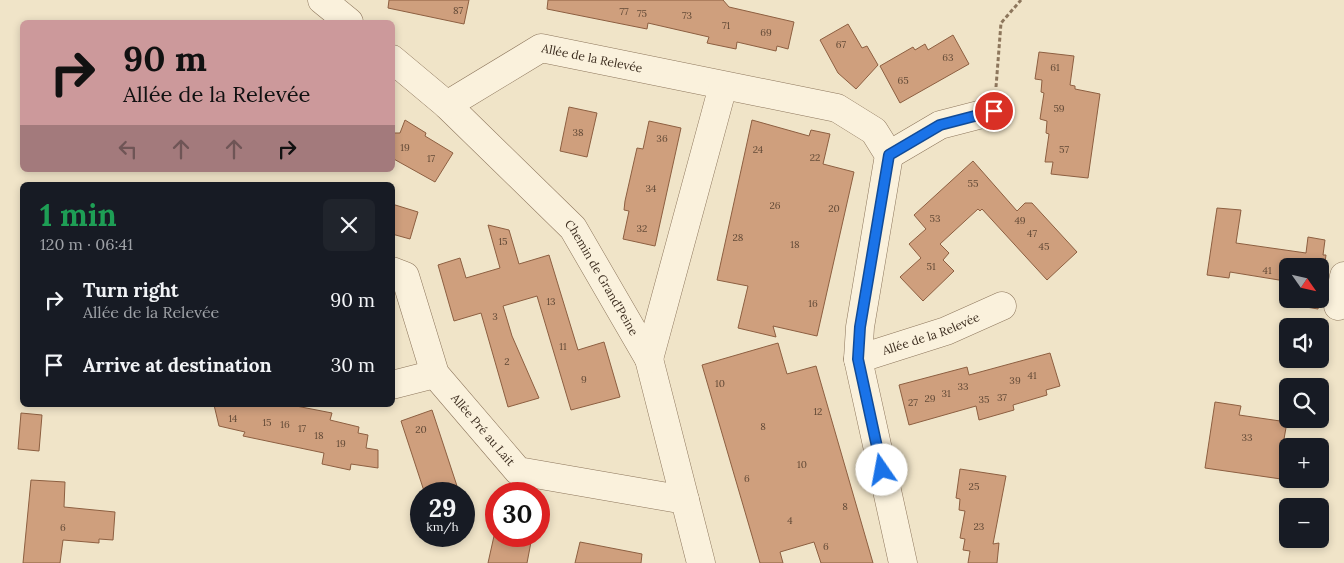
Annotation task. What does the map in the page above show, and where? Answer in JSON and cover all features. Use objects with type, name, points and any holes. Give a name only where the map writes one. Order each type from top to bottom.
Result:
[{"type":"street","points":[[322,0],[347,20]]},
{"type":"street","name":"Allée de la Relevée","points":[[447,106],[541,48],[837,108],[874,131],[889,155]]},
{"type":"street","name":"Chemin de Grand'Peine","points":[[395,62],[447,106],[573,228],[649,359],[701,563]]},
{"type":"street","points":[[649,359],[723,86]]},
{"type":"street","points":[[903,563],[858,359],[860,327],[889,155],[940,125],[994,111]]},
{"type":"street","name":"Allée Pré au Lait","points":[[395,272],[405,276],[435,374],[518,471],[685,500]]},
{"type":"street","points":[[1338,306],[1344,276]]},
{"type":"street","name":"Allée de la Relevée","points":[[858,359],[946,331],[1002,306]]},
{"type":"street","points":[[395,384],[435,374]]},
{"type":"path","points":[[994,111],[1001,23],[1021,0]]},
{"type":"building","points":[[389,0],[469,0],[464,24],[388,8]]},
{"type":"building","points":[[548,0],[723,0],[729,7],[794,22],[788,49],[777,46],[776,51],[737,42],[736,49],[707,43],[709,37],[648,23],[647,29],[547,9]]},
{"type":"building","points":[[848,24],[862,48],[867,46],[878,65],[856,89],[838,73],[820,40]]},
{"type":"building","points":[[953,35],[969,64],[900,103],[880,66],[913,47],[915,50],[925,44],[928,50]]},
{"type":"building","points":[[1039,52],[1074,56],[1070,85],[1075,86],[1075,89],[1100,94],[1088,178],[1051,174],[1053,162],[1045,162],[1049,134],[1046,133],[1047,121],[1040,119],[1044,93],[1041,92],[1042,80],[1035,79]]},
{"type":"building","points":[[569,107],[597,113],[587,157],[560,151]]},
{"type":"building","points":[[405,120],[426,133],[425,136],[453,153],[435,182],[395,160],[395,133],[400,133]]},
{"type":"building","points":[[752,120],[809,136],[811,130],[830,134],[823,164],[854,172],[817,336],[773,326],[776,337],[738,328],[748,286],[717,280]]},
{"type":"building","points":[[649,121],[681,128],[655,246],[623,239],[629,211],[624,210],[625,201],[637,148],[643,149]]},
{"type":"building","points":[[973,161],[1017,211],[1025,203],[1032,203],[1077,252],[1047,280],[982,209],[980,211],[978,209],[940,244],[949,253],[943,260],[954,271],[923,301],[900,277],[921,258],[909,244],[926,229],[914,215]]},
{"type":"building","points":[[395,205],[418,212],[410,239],[395,235]]},
{"type":"building","points":[[1217,208],[1241,210],[1236,243],[1306,253],[1308,237],[1325,240],[1323,255],[1326,255],[1326,258],[1279,258],[1279,280],[1230,272],[1229,278],[1207,275]]},
{"type":"building","points":[[488,225],[509,230],[519,264],[549,255],[578,350],[604,342],[620,397],[571,410],[537,296],[503,306],[512,336],[539,398],[508,407],[481,313],[454,321],[438,265],[460,258],[466,278],[500,268]]},
{"type":"building","points":[[778,343],[787,374],[816,366],[873,563],[821,563],[814,542],[780,552],[783,563],[760,563],[702,365]]},
{"type":"building","points":[[1050,353],[1060,386],[1046,390],[1047,395],[1013,405],[1014,410],[979,420],[976,406],[909,425],[899,385],[967,367],[969,375]]},
{"type":"building","points":[[1215,402],[1241,406],[1239,415],[1279,421],[1279,428],[1286,428],[1284,438],[1279,438],[1279,479],[1205,468]]},
{"type":"building","points":[[214,407],[301,407],[332,413],[330,420],[359,427],[358,433],[368,435],[366,448],[378,450],[378,468],[351,464],[350,470],[322,464],[324,453],[243,436],[245,432],[219,426]]},
{"type":"building","points":[[432,410],[456,482],[421,482],[401,421]]},
{"type":"building","points":[[21,413],[42,415],[39,451],[18,449]]},
{"type":"building","points":[[960,469],[1006,476],[993,544],[999,543],[997,563],[968,563],[970,551],[963,550],[965,539],[960,538],[965,511],[959,510],[960,499],[956,498]]},
{"type":"building","points":[[31,480],[65,482],[64,507],[115,512],[113,540],[99,539],[99,543],[63,540],[60,563],[23,563]]},
{"type":"building","points":[[580,542],[642,554],[641,563],[575,563]]},
{"type":"building","points":[[492,547],[530,547],[527,563],[488,563]]},
{"type":"route","points":[[882,470],[858,359],[860,327],[889,155],[940,125],[994,111]]}]
